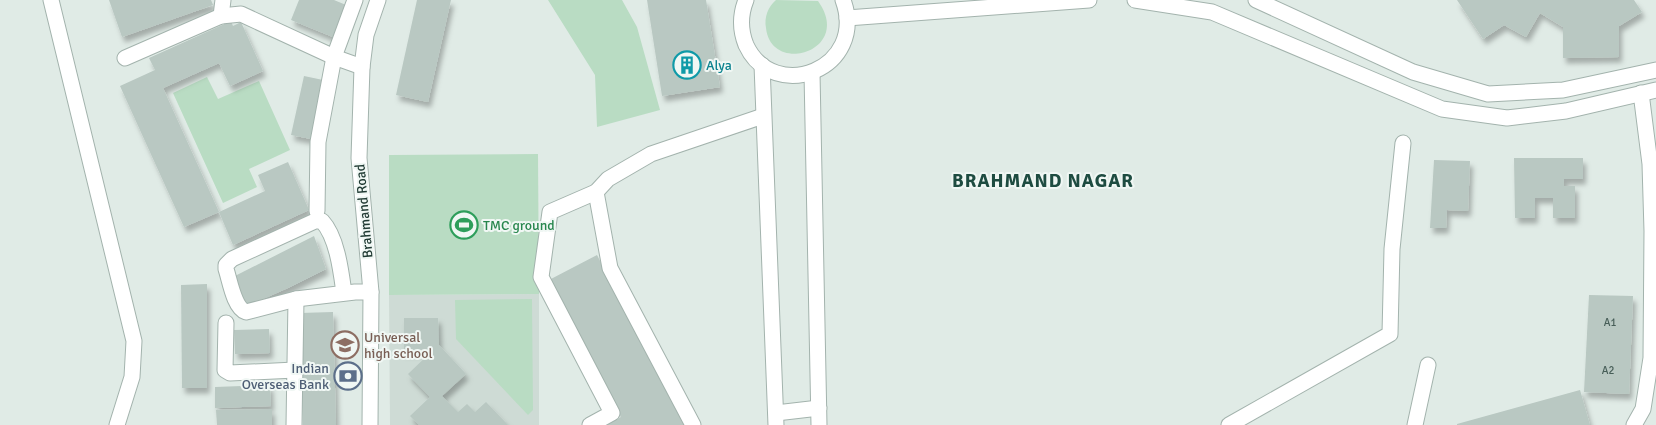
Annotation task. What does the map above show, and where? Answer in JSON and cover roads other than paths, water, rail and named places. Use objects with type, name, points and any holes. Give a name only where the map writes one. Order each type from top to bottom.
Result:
[{"type":"street","points":[[51,0],[134,341],[132,377],[117,425]]},
{"type":"street","points":[[221,16],[223,0]]},
{"type":"street","points":[[317,210],[318,142],[334,57],[355,0]]},
{"type":"street","name":"Brahmand Road","points":[[370,425],[371,292],[359,158],[362,67],[366,35],[378,0]]},
{"type":"street","points":[[746,0],[741,18],[742,36],[750,52],[762,65],[777,73],[795,76],[812,73],[828,64],[839,51],[846,35],[847,18],[842,0]]},
{"type":"street","points":[[847,18],[1089,0]]},
{"type":"street","points":[[1135,0],[1212,12],[1442,109],[1507,118],[1566,111],[1649,92],[1652,231],[1651,358],[1642,409],[1634,425]]},
{"type":"street","points":[[1256,0],[1413,72],[1488,94],[1563,90],[1656,70]]},
{"type":"street","points":[[125,58],[221,16],[241,14],[334,57],[362,67]]},
{"type":"street","points":[[762,65],[776,419],[819,408]]},
{"type":"street","points":[[812,73],[819,425]]},
{"type":"street","points":[[1485,115],[1488,94]]},
{"type":"street","points":[[590,425],[612,413],[541,277],[550,212],[596,192],[608,179],[651,154],[764,116]]},
{"type":"street","points":[[1229,425],[1390,334],[1392,250],[1403,142]]},
{"type":"street","points":[[596,192],[610,268],[693,425]]},
{"type":"street","points":[[344,293],[340,262],[327,226],[322,221],[315,221],[240,255],[226,265],[238,306],[242,310],[250,312],[296,300],[344,293],[371,292]]},
{"type":"street","points":[[294,425],[296,300]]},
{"type":"street","points":[[226,323],[225,370],[230,373],[295,370]]},
{"type":"street","points":[[1415,425],[1428,365]]},
{"type":"place","name":"Alya","points":[[687,65]]},
{"type":"place","name":"TMC ground","points":[[464,225]]},
{"type":"place","name":"Universal high school","points":[[345,345]]},
{"type":"place","name":"Indian Overseas Bank","points":[[348,376]]},
{"type":"district","name":"BRAHMAND NAGAR","points":[[1043,181]]}]
